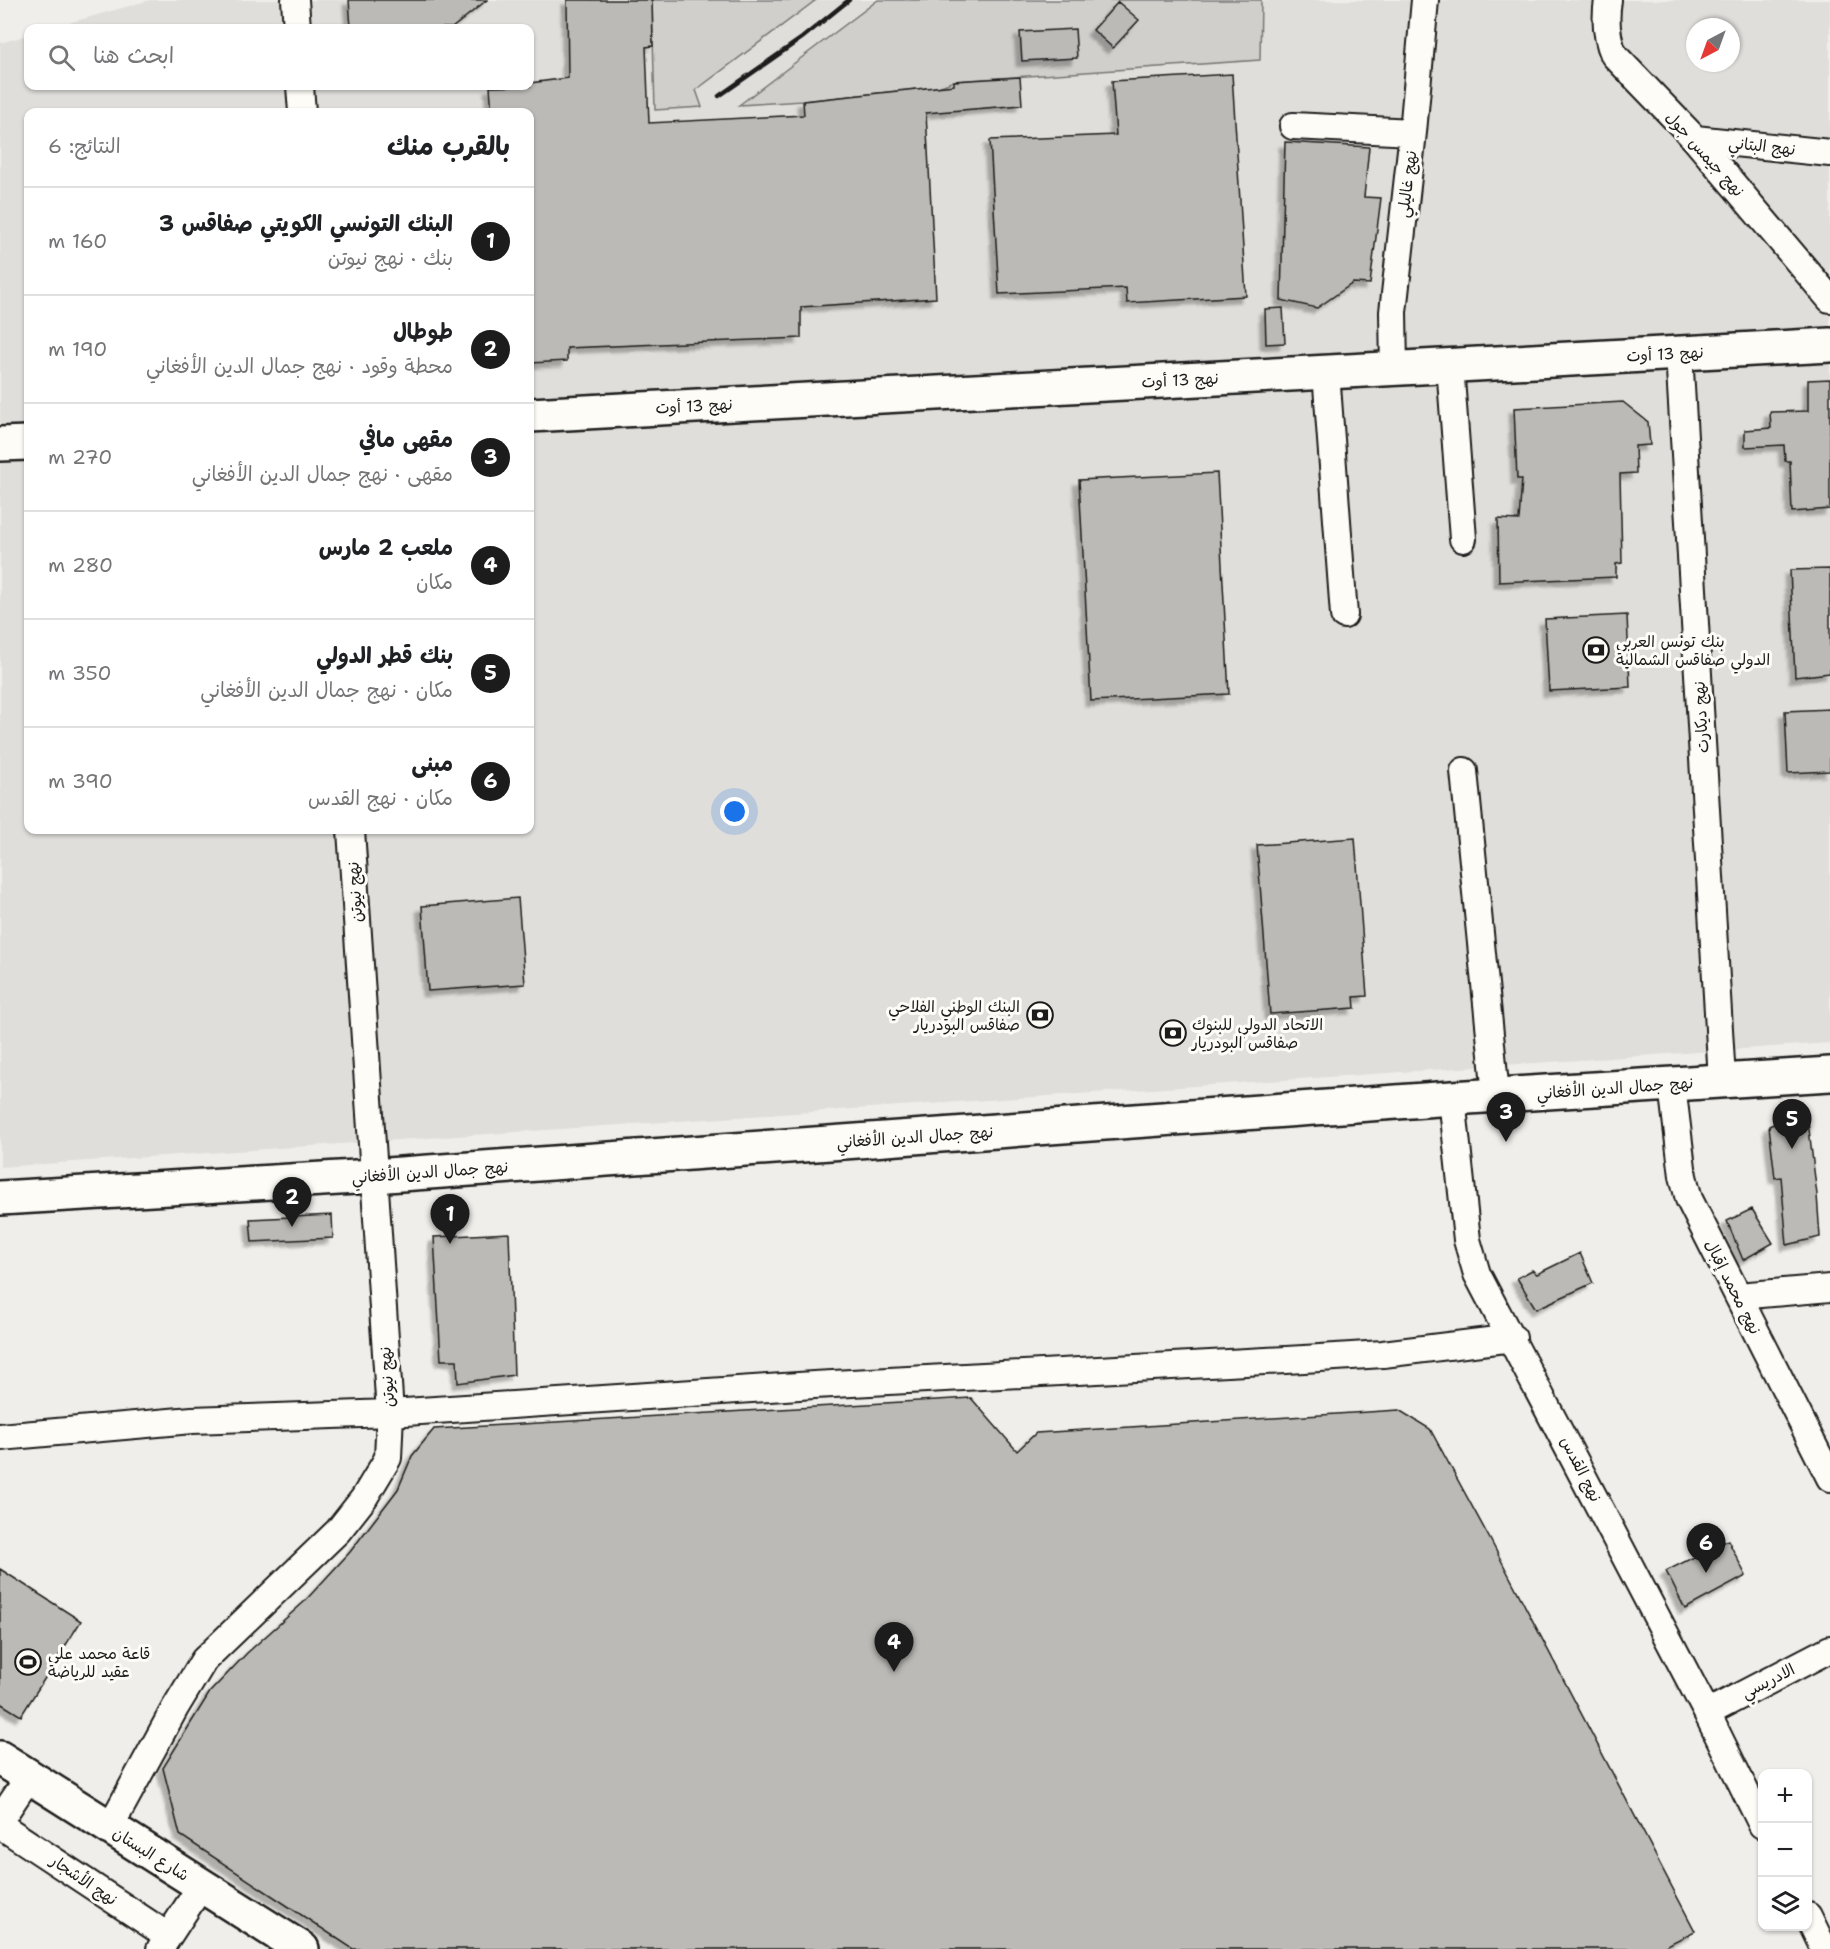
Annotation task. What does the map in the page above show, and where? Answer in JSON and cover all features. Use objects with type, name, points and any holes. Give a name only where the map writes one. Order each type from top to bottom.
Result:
[{"type":"main road","name":"نهج 13 أوت","points":[[534,415],[1830,345]]},
{"type":"main road","points":[[0,444],[24,443]]},
{"type":"main road","name":"نهج جمال الدين الأفغاني","points":[[0,1198],[373,1176],[1452,1098],[1830,1074]]},
{"type":"main road","name":"شارع البستان","points":[[0,1758],[302,1949]]},
{"type":"street","points":[[294,0],[297,24]]},
{"type":"street","name":"نهج غاليلي","points":[[1395,368],[1394,312],[1425,0]]},
{"type":"street","name":"نهج جيمس جول","points":[[1608,0],[1606,17],[1609,43],[1614,55],[1695,139],[1830,299]]},
{"type":"street","points":[[300,90],[302,108]]},
{"type":"street","points":[[1293,126],[1413,132]]},
{"type":"street","name":"نهج البتاني","points":[[1695,139],[1830,153]]},
{"type":"street","name":"نهج ديكارت","points":[[1679,353],[1722,1080]]},
{"type":"street","points":[[1450,365],[1462,539]]},
{"type":"street","points":[[1326,372],[1344,615]]},
{"type":"street","points":[[1464,771],[1496,1095]]},
{"type":"street","name":"نهج نيوتن","points":[[109,1829],[204,1660],[338,1531],[364,1498],[388,1458],[390,1413],[351,834]]},
{"type":"street","name":"نهج محمد إقبال","points":[[1672,1084],[1685,1189],[1830,1478]]},
{"type":"street","name":"نهج القدس","points":[[1452,1098],[1467,1240],[1477,1274],[1707,1713],[1761,1823]]},
{"type":"street","points":[[1738,1296],[1830,1288]]},
{"type":"street","points":[[0,1437],[192,1420],[390,1413],[814,1385],[1304,1359],[1383,1353],[1512,1338]]},
{"type":"street","name":"الادريسي","points":[[1707,1713],[1830,1649]]},
{"type":"street","points":[[0,1820],[29,1777]]},
{"type":"street","name":"نهج الأشجار","points":[[0,1825],[164,1942]]},
{"type":"street","points":[[164,1942],[201,1886]]},
{"type":"street","points":[[1812,1924],[1824,1949]]},
{"type":"shaded area","points":[[150,0],[1830,0],[1830,1043],[0,1167],[0,43],[24,36],[24,90],[534,90],[534,24],[65,24]]},
{"type":"shaded area","points":[[652,0],[816,0],[696,90],[702,107],[655,110]]},
{"type":"shaded area","points":[[878,0],[1261,0],[1260,60],[954,81],[938,87],[739,105]]},
{"type":"building","points":[[349,0],[487,0],[457,24],[351,24]]},
{"type":"building","points":[[567,0],[652,0],[653,46],[646,47],[649,123],[804,115],[803,101],[954,85],[954,81],[1020,77],[1022,105],[926,113],[936,298],[801,307],[801,338],[567,348],[567,361],[534,363],[534,108],[492,108],[490,90],[534,90],[534,82],[568,78]]},
{"type":"building","points":[[1118,2],[1139,20],[1113,48],[1093,30]]},
{"type":"building","points":[[1075,29],[1077,58],[1022,61],[1020,32]]},
{"type":"building","points":[[1232,74],[1246,296],[1127,303],[1126,288],[999,294],[990,140],[1116,135],[1112,81]]},
{"type":"building","points":[[1285,142],[1369,147],[1364,197],[1381,198],[1370,284],[1353,283],[1317,308],[1281,300]]},
{"type":"building","points":[[1283,308],[1285,343],[1266,344],[1265,309]]},
{"type":"building","points":[[1830,379],[1830,509],[1792,512],[1790,461],[1785,461],[1784,445],[1745,447],[1745,430],[1771,428],[1770,412],[1808,411],[1808,380]]},
{"type":"building","points":[[1623,402],[1648,422],[1650,445],[1635,446],[1636,473],[1620,474],[1622,563],[1616,564],[1616,577],[1499,582],[1498,519],[1519,520],[1522,479],[1517,479],[1514,408]]},
{"type":"building","points":[[1217,473],[1229,694],[1091,701],[1079,480]]},
{"type":"building","points":[[1830,569],[1830,673],[1795,677],[1790,570]]},
{"type":"building","points":[[1627,615],[1630,687],[1549,691],[1545,619]]},
{"type":"building","points":[[1830,709],[1830,771],[1788,773],[1785,711]]},
{"type":"building","points":[[1355,838],[1367,996],[1354,997],[1355,1008],[1270,1014],[1257,845]]},
{"type":"building","points":[[518,898],[525,984],[428,991],[422,906]]},
{"type":"building","points":[[1785,1119],[1808,1121],[1820,1237],[1787,1245],[1781,1177],[1775,1178],[1769,1126]]},
{"type":"building","points":[[1752,1209],[1773,1243],[1743,1260],[1727,1221]]},
{"type":"building","points":[[332,1215],[333,1238],[252,1242],[250,1219]]},
{"type":"building","points":[[509,1233],[514,1375],[458,1383],[457,1360],[441,1360],[434,1237]]},
{"type":"building","points":[[1580,1253],[1593,1283],[1536,1309],[1517,1278],[1532,1270],[1537,1274]]},
{"type":"building","points":[[971,1398],[1017,1451],[1036,1433],[1399,1410],[1430,1429],[1695,1931],[1660,1949],[353,1949],[180,1835],[163,1768],[210,1692],[247,1653],[304,1602],[350,1552],[398,1489],[412,1456],[434,1429]]},
{"type":"building","points":[[1728,1540],[1746,1576],[1685,1609],[1666,1571]]},
{"type":"building","name":"قاعة محمد علي عقيد للرياضة","points":[[0,1569],[81,1621],[21,1716],[0,1703]]},
{"type":"railway","points":[[719,96],[802,38],[849,0]]},
{"type":"place","name":"بنك تونس العربي الدولي صفاقس الشمالية","points":[[1596,650]]},
{"type":"place","name":"البنك الوطني الفلاحي صفاقس البودريار","points":[[1040,1015]]},
{"type":"place","name":"الاتحاد الدولي للبنوك صفاقس البودريار","points":[[1173,1033]]},
{"type":"place","name":"مقهى مافي","points":[[1506,1142]]},
{"type":"place","name":"بنك قطر الدولي","points":[[1792,1149]]},
{"type":"place","name":"طوطال","points":[[292,1227]]},
{"type":"place","name":"البنك التونسي الكويتي صفاقس 3","points":[[450,1244]]},
{"type":"place","name":"مبنى","points":[[1706,1573]]},
{"type":"place","name":"قاعة محمد علي عقيد للرياضة","points":[[28,1662]]},
{"type":"place","name":"ملعب 2 مارس","points":[[894,1672]]}]
